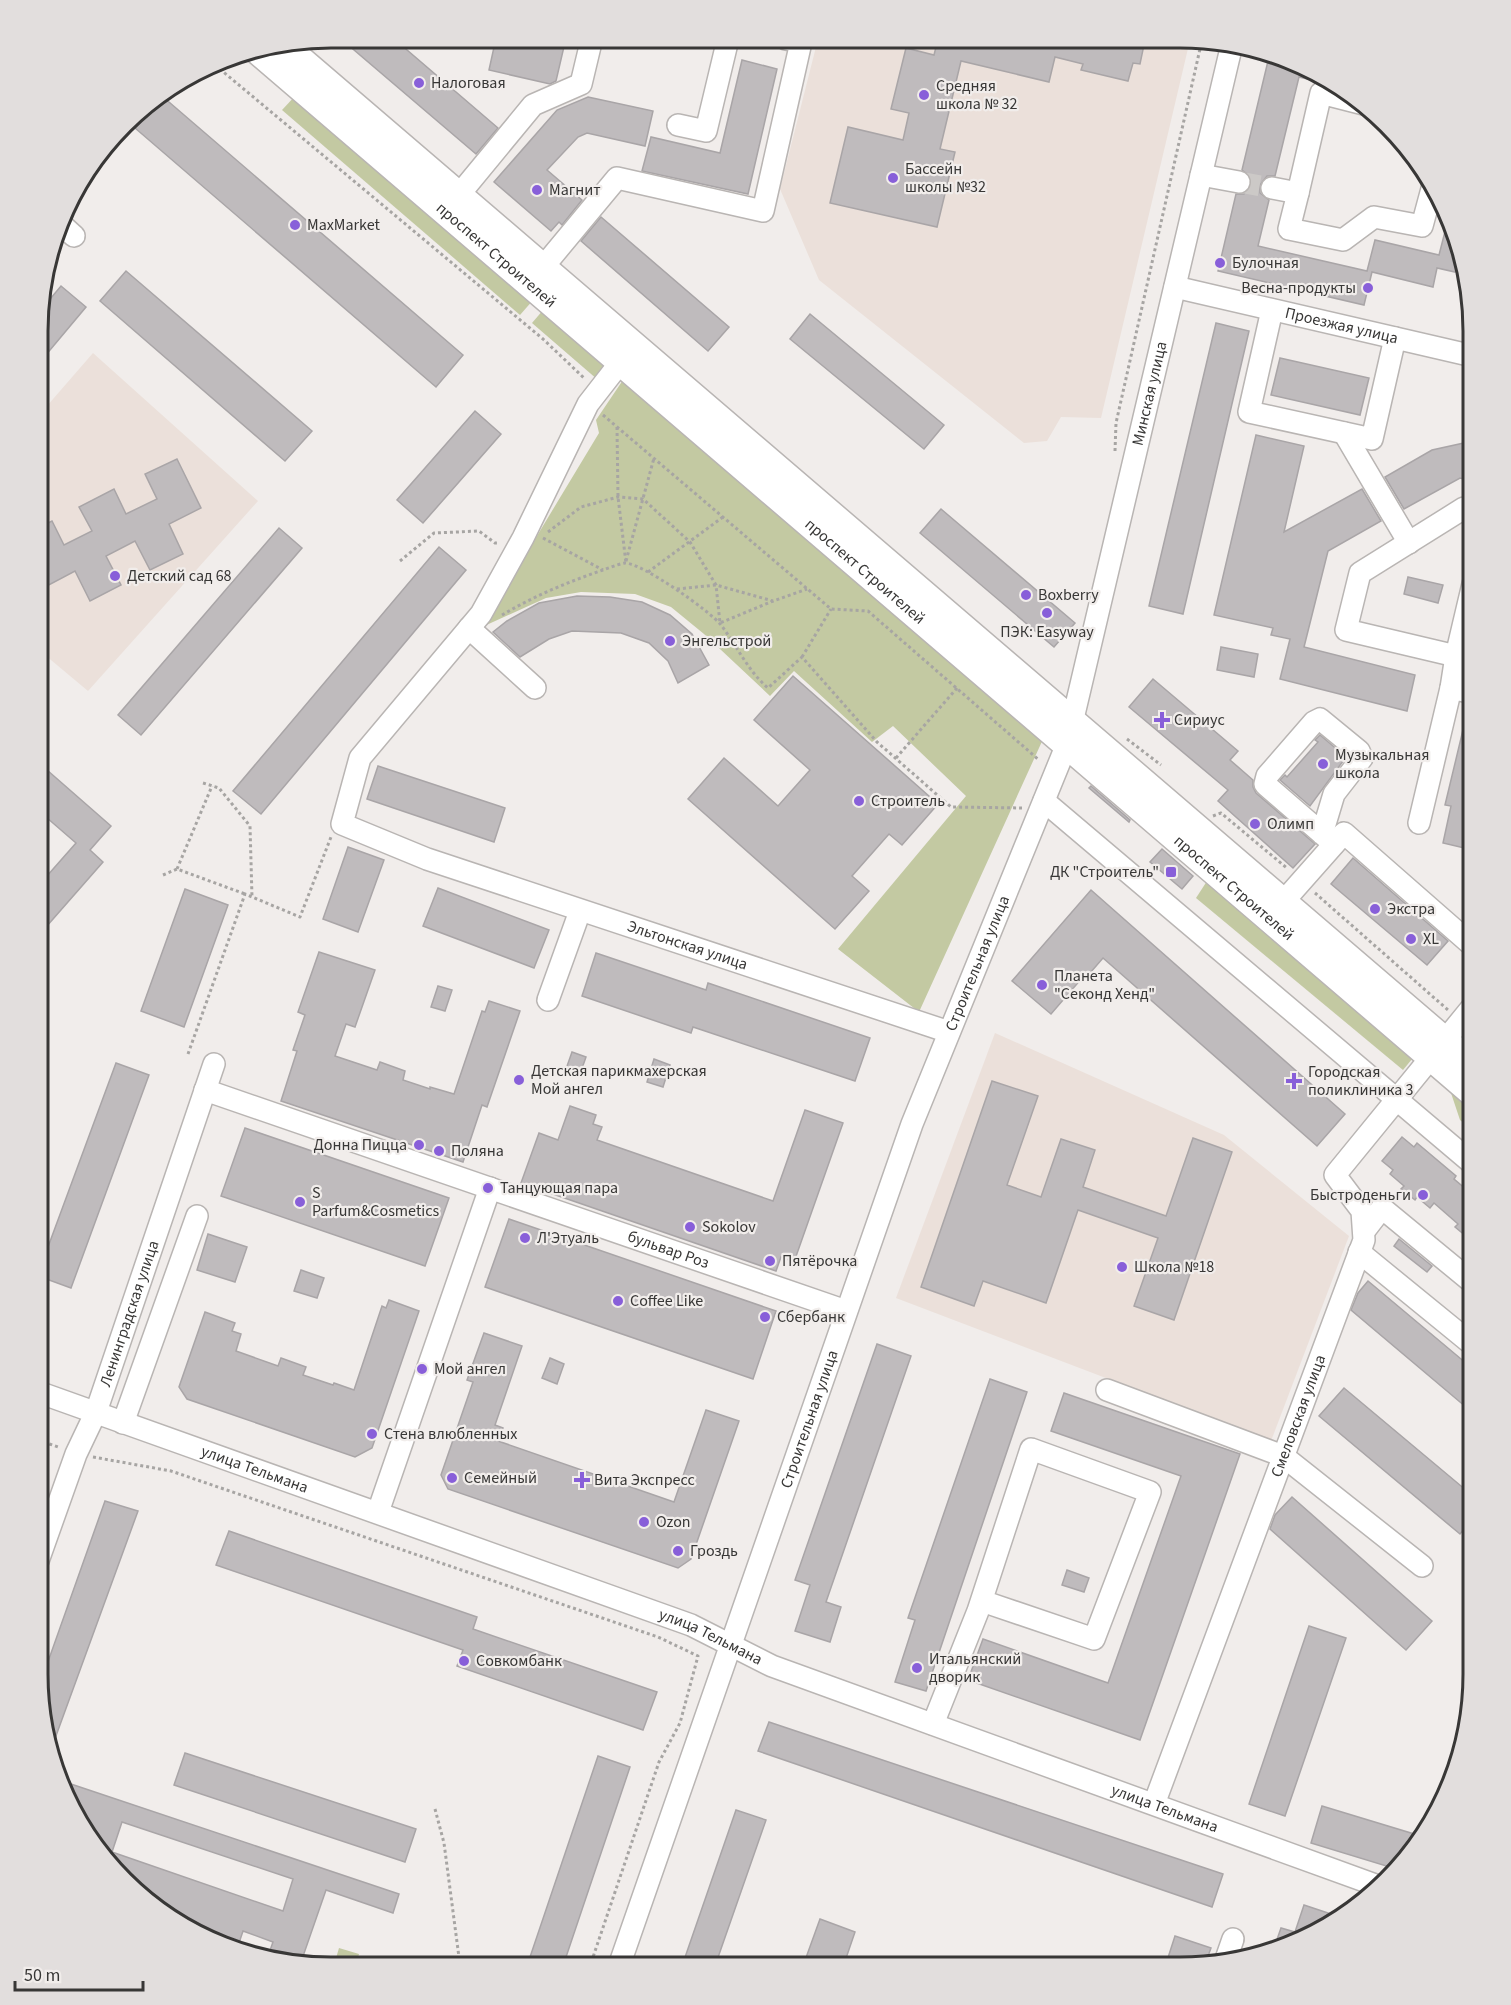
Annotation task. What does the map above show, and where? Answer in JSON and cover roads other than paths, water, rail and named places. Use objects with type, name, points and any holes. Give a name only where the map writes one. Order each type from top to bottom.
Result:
[{"type":"main road","name":"проспект Строителей","points":[[290,51],[458,196],[536,276]]},
{"type":"main road","name":"проспект Строителей","points":[[265,56],[536,276],[1438,1049],[1463,1060]]},
{"type":"main road","name":"проспект Строителей","points":[[1070,733],[1283,902],[1438,1049],[1463,1080]]},
{"type":"street","points":[[458,196],[533,105],[581,84],[589,48]]},
{"type":"street","points":[[678,125],[706,131],[726,48]]},
{"type":"street","points":[[536,276],[617,178],[763,211],[800,48]]},
{"type":"street","name":"Минская улица","points":[[1070,733],[1230,52]]},
{"type":"street","points":[[1339,98],[1321,93],[1289,229],[1343,240],[1374,217],[1422,226],[1429,197]]},
{"type":"street","points":[[1201,175],[1239,182]]},
{"type":"street","points":[[1272,188],[1298,193]]},
{"type":"street","name":"Проезжая улица","points":[[1175,287],[1463,354]]},
{"type":"street","points":[[1272,309],[1249,412],[1372,439],[1395,338]]},
{"type":"street","points":[[535,688],[469,628],[480,614],[523,538],[588,404],[627,353]]},
{"type":"street","points":[[1344,433],[1409,543]]},
{"type":"street","points":[[1456,656],[1346,630],[1360,573],[1463,509]]},
{"type":"street","points":[[1419,823],[1463,626]]},
{"type":"street","name":"Эльтонская улица","points":[[469,628],[360,758],[342,824],[427,859],[949,1032]]},
{"type":"street","points":[[1451,688],[1463,691]]},
{"type":"street","points":[[1283,902],[1328,839],[1334,794],[1360,762],[1362,754],[1320,719],[1314,722],[1265,779],[1267,786],[1328,839]]},
{"type":"street","name":"Строительная улица","points":[[622,1957],[912,1124],[1035,804],[1070,733]]},
{"type":"street","points":[[1035,804],[1463,1155]]},
{"type":"street","points":[[1328,839],[1344,833],[1463,937]]},
{"type":"street","points":[[548,1000],[580,911]]},
{"type":"street","points":[[1365,1230],[1362,1211],[1335,1175],[1463,1018]]},
{"type":"street","name":"Ленинградская улица","points":[[48,1522],[96,1412],[214,1064]]},
{"type":"street","name":"бульвар Роз","points":[[205,1090],[846,1311]]},
{"type":"street","points":[[378,1512],[490,1188]]},
{"type":"street","points":[[1365,1230],[1382,1208],[1463,1275]]},
{"type":"street","points":[[123,1423],[197,1216]]},
{"type":"street","name":"Смеловская улица","points":[[1154,1804],[1364,1239],[1365,1230]]},
{"type":"street","points":[[1359,1252],[1463,1338]]},
{"type":"street","points":[[1107,1390],[1283,1456],[1422,1566]]},
{"type":"street","name":"улица Тельмана","points":[[48,1395],[691,1625],[772,1666],[1371,1883]]},
{"type":"street","points":[[933,1724],[982,1601],[1031,1449],[1149,1492],[1094,1639],[982,1601]]},
{"type":"street","points":[[1228,1953],[1233,1939]]},
{"type":"tunnel","points":[[1239,182],[1272,188]]},
{"type":"place","name":"Налоговая","points":[[419,83]]},
{"type":"place","name":"Средняя школа № 32","points":[[924,95]]},
{"type":"place","name":"Бассейн школы №32","points":[[893,178]]},
{"type":"place","name":"Магнит","points":[[537,190]]},
{"type":"place","name":"MaxMarket","points":[[295,225]]},
{"type":"place","name":"Булочная","points":[[1220,263]]},
{"type":"place","name":"Весна-продукты","points":[[1368,288]]},
{"type":"place","name":"Детский сад 68","points":[[115,576]]},
{"type":"place","name":"Boxberry","points":[[1026,595]]},
{"type":"place","name":"ПЭК: Easyway","points":[[1047,613]]},
{"type":"place","name":"Энгельстрой","points":[[670,641]]},
{"type":"place","name":"Сириус","points":[[1162,720]]},
{"type":"place","name":"Музыкальная школа","points":[[1323,764]]},
{"type":"place","name":"Строитель","points":[[859,801]]},
{"type":"place","name":"Олимп","points":[[1255,824]]},
{"type":"place","name":"ДК \"Строитель\"","points":[[1171,872]]},
{"type":"place","name":"Экстра","points":[[1375,909]]},
{"type":"place","name":"XL","points":[[1411,939]]},
{"type":"place","name":"Планета \"Секонд Хенд\"","points":[[1042,985]]},
{"type":"place","name":"Детская парикмахерская Мой ангел","points":[[519,1080]]},
{"type":"place","name":"Городская поликлиника 3","points":[[1294,1081]]},
{"type":"place","name":"Донна Пицца","points":[[419,1145]]},
{"type":"place","name":"Поляна","points":[[439,1151]]},
{"type":"place","name":"Танцующая пара","points":[[488,1188]]},
{"type":"place","name":"Быстроденьги","points":[[1423,1195]]},
{"type":"place","name":"S Parfum&Cosmetics","points":[[300,1202]]},
{"type":"place","name":"Sokolov","points":[[690,1227]]},
{"type":"place","name":"Л'Этуаль","points":[[525,1238]]},
{"type":"place","name":"Пятёрочка","points":[[770,1261]]},
{"type":"place","name":"Школа №18","points":[[1122,1267]]},
{"type":"place","name":"Coffee Like","points":[[618,1301]]},
{"type":"place","name":"Сбербанк","points":[[765,1317]]},
{"type":"place","name":"Мой ангел","points":[[422,1369]]},
{"type":"place","name":"Стена влюбленных","points":[[372,1434]]},
{"type":"place","name":"Семейный","points":[[452,1478]]},
{"type":"place","name":"Вита Экспресс","points":[[582,1480]]},
{"type":"place","name":"Ozon","points":[[644,1522]]},
{"type":"place","name":"Гроздь","points":[[678,1551]]},
{"type":"place","name":"Совкомбанк","points":[[464,1661]]},
{"type":"place","name":"Итальянский дворик","points":[[917,1668]]}]
